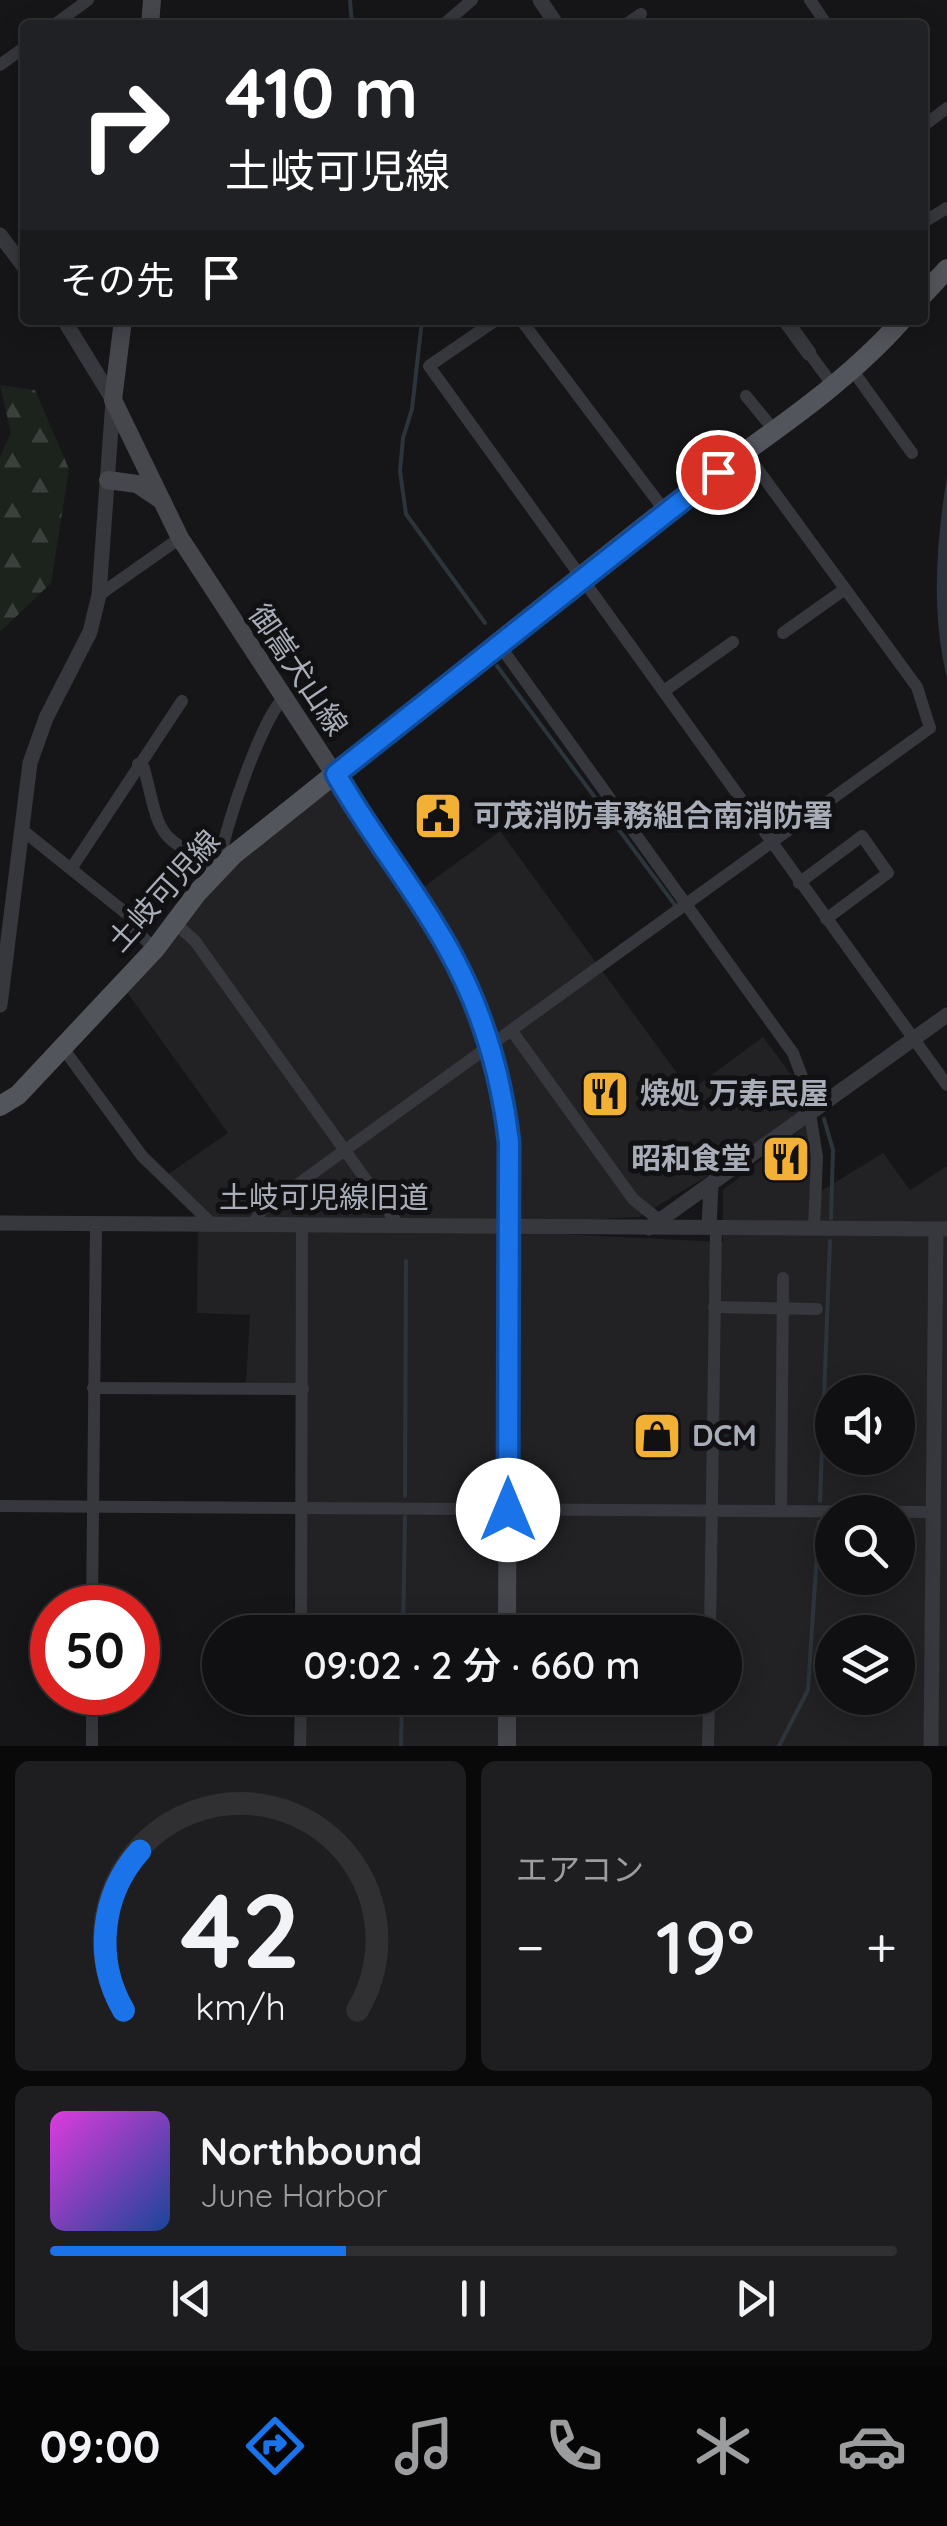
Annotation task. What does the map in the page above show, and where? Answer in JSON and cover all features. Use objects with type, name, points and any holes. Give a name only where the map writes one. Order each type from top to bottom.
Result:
[{"type":"main road","points":[[112,400],[122,325]]},
{"type":"main road","name":"土岐可児線","points":[[0,1106],[18,1094],[156,948],[219,870],[580,578],[832,384],[897,325]]},
{"type":"main road","name":"御嵩犬山線","points":[[112,400],[180,538],[283,700],[336,774],[364,825],[450,951],[491,1045],[509,1142],[508,1615]]},
{"type":"main road","points":[[108,480],[138,484],[162,500]]},
{"type":"main road","points":[[506,1746],[507,1715]]},
{"type":"street","points":[[449,20],[472,0]]},
{"type":"street","points":[[60,20],[80,2]]},
{"type":"street","points":[[632,20],[641,14]]},
{"type":"street","points":[[0,65],[20,50]]},
{"type":"street","points":[[0,235],[20,261]]},
{"type":"street","points":[[0,1005],[30,763],[46,718],[90,632],[99,596],[112,400],[67,325]]},
{"type":"street","points":[[489,325],[429,366],[947,1085]]},
{"type":"street","points":[[525,325],[665,511]]},
{"type":"street","points":[[788,325],[832,384]]},
{"type":"street","points":[[851,368],[912,453]]},
{"type":"street","points":[[746,396],[774,430]]},
{"type":"street","points":[[252,1225],[262,1210],[930,728],[917,687],[745,452]]},
{"type":"street","points":[[99,596],[180,538]]},
{"type":"street","points":[[783,633],[845,589]]},
{"type":"street","points":[[664,691],[733,642]]},
{"type":"street","points":[[498,644],[793,1054],[813,1112],[814,1228]]},
{"type":"street","points":[[72,868],[182,700]]},
{"type":"street","points":[[138,764],[144,768],[157,828],[174,844],[219,870],[230,817],[270,713],[283,700]]},
{"type":"street","points":[[21,829],[132,918],[135,930],[156,948]]},
{"type":"street","points":[[800,882],[862,836],[871,848],[888,873],[826,919]]},
{"type":"street","points":[[174,923],[195,941],[399,1226]]},
{"type":"street","points":[[512,1030],[654,1224],[947,1015]]},
{"type":"street","points":[[63,1048],[142,1156],[213,1225]]},
{"type":"street","points":[[710,1615],[714,1307],[711,1185]]},
{"type":"street","name":"土岐可児線旧道","points":[[0,1223],[509,1227],[654,1224],[942,1229]]},
{"type":"street","points":[[92,1585],[96,1224]]},
{"type":"street","points":[[300,1615],[302,1225]]},
{"type":"street","points":[[931,1746],[931,1512],[942,1229]]},
{"type":"street","points":[[782,1511],[783,1278]]},
{"type":"street","points":[[714,1307],[817,1309]]},
{"type":"street","points":[[94,1388],[303,1389]]},
{"type":"street","points":[[0,1506],[931,1512]]},
{"type":"street","points":[[92,1715],[92,1746]]},
{"type":"street","points":[[300,1746],[301,1715]]},
{"type":"street","points":[[708,1715],[708,1746]]},
{"type":"shaded area","points":[[947,477],[947,678],[937,578]]},
{"type":"shaded area","points":[[336,774],[414,894],[500,831],[690,1091],[763,1037],[803,1091],[811,1114],[639,1217],[436,1228],[723,1242],[723,1190],[808,1124],[821,1191],[883,1153],[910,1190],[947,1166],[947,1746],[300,1746],[301,1715],[742,1715],[742,1615],[301,1615],[303,1386],[246,1383],[250,1315],[197,1313],[198,1224],[211,1225],[164,1177],[228,1133],[121,984],[197,893]]},
{"type":"green space","points":[[0,385],[35,390],[69,469],[51,583],[0,632],[0,457],[11,433]]},
{"type":"waterway","points":[[350,0],[352,20]]},
{"type":"waterway","points":[[421,325],[400,471],[406,514],[485,623]]},
{"type":"waterway","points":[[497,666],[675,905]]},
{"type":"waterway","points":[[824,1119],[833,1150],[831,1218]]},
{"type":"waterway","points":[[820,1495],[830,1241]]},
{"type":"waterway","points":[[405,1496],[406,1261]]},
{"type":"waterway","points":[[403,1615],[405,1517]]},
{"type":"waterway","points":[[779,1746],[808,1690],[815,1583]]},
{"type":"waterway","points":[[401,1746],[402,1715]]},
{"type":"place","name":"可茂消防事務組合南消防署","points":[[438,816]]},
{"type":"place","name":"焼処 万寿民屋","points":[[605,1094]]},
{"type":"place","name":"昭和食堂","points":[[786,1159]]},
{"type":"place","name":"DCM","points":[[657,1436]]},
{"type":"route","points":[[508,1510],[509,1142],[503,1091],[474,999],[450,951],[364,825],[336,774],[608,555],[718,472]]}]
